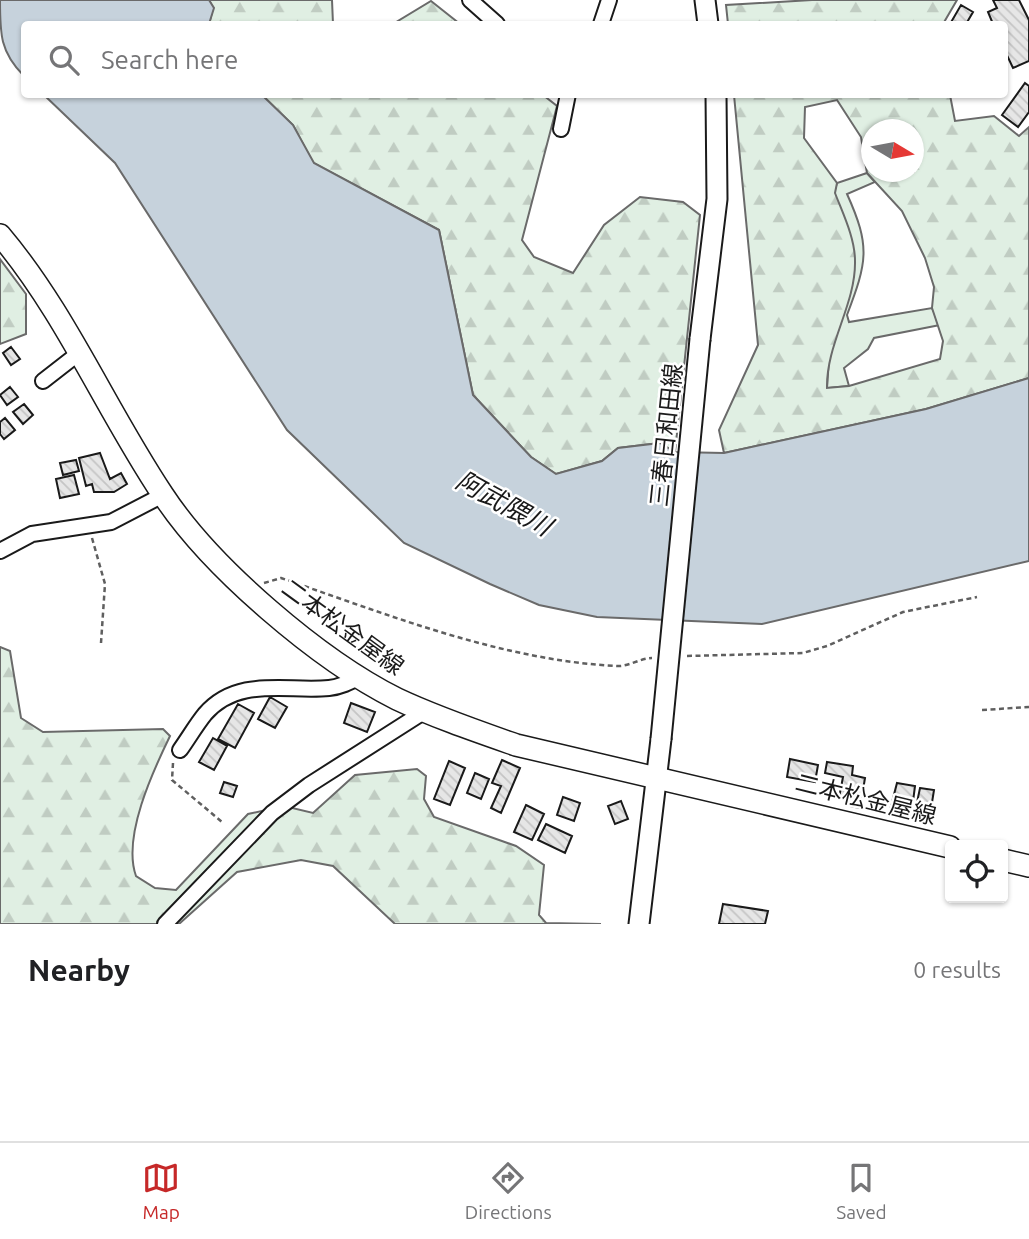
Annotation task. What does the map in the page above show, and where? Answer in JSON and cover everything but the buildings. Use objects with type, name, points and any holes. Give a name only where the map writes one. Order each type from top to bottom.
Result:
[{"type":"main road","points":[[705,0],[708,21]]},
{"type":"main road","name":"三春日和田線","points":[[639,924],[657,780],[700,339],[717,199],[716,98]]},
{"type":"main road","name":"二本松金屋線","points":[[0,235],[20,258],[163,495],[219,563],[306,639],[360,677],[425,711],[516,745],[657,780],[791,807],[945,846]]},
{"type":"main road","points":[[1008,861],[1029,866]]},
{"type":"street","points":[[470,0],[494,21]]},
{"type":"street","points":[[602,21],[608,0]]},
{"type":"street","points":[[562,130],[567,98]]},
{"type":"street","points":[[43,381],[79,353]]},
{"type":"street","points":[[0,551],[32,534],[88,528],[111,522],[163,495]]},
{"type":"street","points":[[180,750],[206,713],[221,700],[243,691],[262,687],[328,688],[360,677]]},
{"type":"street","points":[[165,924],[272,813],[320,778],[425,711]]},
{"type":"path","points":[[88,528],[105,584],[101,643]]},
{"type":"path","points":[[247,587],[281,578],[391,616],[544,657],[620,667],[645,658],[658,657]]},
{"type":"path","points":[[685,657],[803,653],[827,646],[904,612],[977,597]]},
{"type":"path","points":[[982,710],[1029,707]]},
{"type":"path","points":[[180,750],[173,764],[172,780],[222,822]]},
{"type":"green space","points":[[209,0],[332,0],[333,21],[210,21],[213,8]]},
{"type":"green space","points":[[812,0],[957,0],[945,21],[728,21],[726,5]]},
{"type":"green space","points":[[431,1],[456,21],[398,21]]},
{"type":"green space","points":[[265,98],[547,98],[557,106],[522,240],[534,257],[573,273],[604,225],[640,197],[683,202],[700,215],[675,452],[659,443],[618,448],[602,461],[556,474],[531,457],[473,395],[439,230],[313,163],[293,125]]},
{"type":"green space","points":[[734,98],[951,98],[955,121],[994,116],[1019,136],[1029,127],[1029,378],[926,409],[724,453],[719,430],[758,345]],"holes":[[[837,100],[861,137],[861,119],[924,119],[924,182],[875,182],[902,211],[925,258],[934,287],[932,308],[943,341],[940,359],[849,386],[827,388],[831,356],[851,293],[855,261],[848,226],[835,193],[837,183],[804,138],[805,107]]]},
{"type":"green space","points":[[861,175],[861,182],[875,182],[847,194],[860,228],[864,255],[859,281],[847,315],[849,322],[932,308],[940,325],[874,338],[868,349],[844,368],[849,386],[827,388],[829,359],[838,329],[849,231],[834,193],[837,183]]},
{"type":"green space","points":[[0,259],[26,294],[26,334],[0,344]]},
{"type":"green space","points":[[0,647],[10,651],[21,718],[43,732],[163,729],[170,736],[141,804],[133,843],[136,876],[155,888],[176,890],[248,814],[284,806],[313,813],[355,775],[417,769],[426,776],[424,799],[434,817],[516,846],[544,865],[539,915],[546,923],[601,924],[395,924],[333,866],[301,860],[237,872],[179,924],[0,924]]},
{"type":"water","points":[[0,0],[209,0],[214,8],[210,21],[21,21],[21,73],[6,50],[0,23]]},
{"type":"water","name":"阿武隈川","points":[[47,98],[265,98],[293,125],[314,163],[439,230],[473,395],[531,457],[556,474],[602,461],[618,448],[660,443],[675,452],[724,453],[926,409],[1029,378],[1029,561],[762,624],[597,617],[539,605],[490,584],[404,543],[287,430],[115,163]]}]
